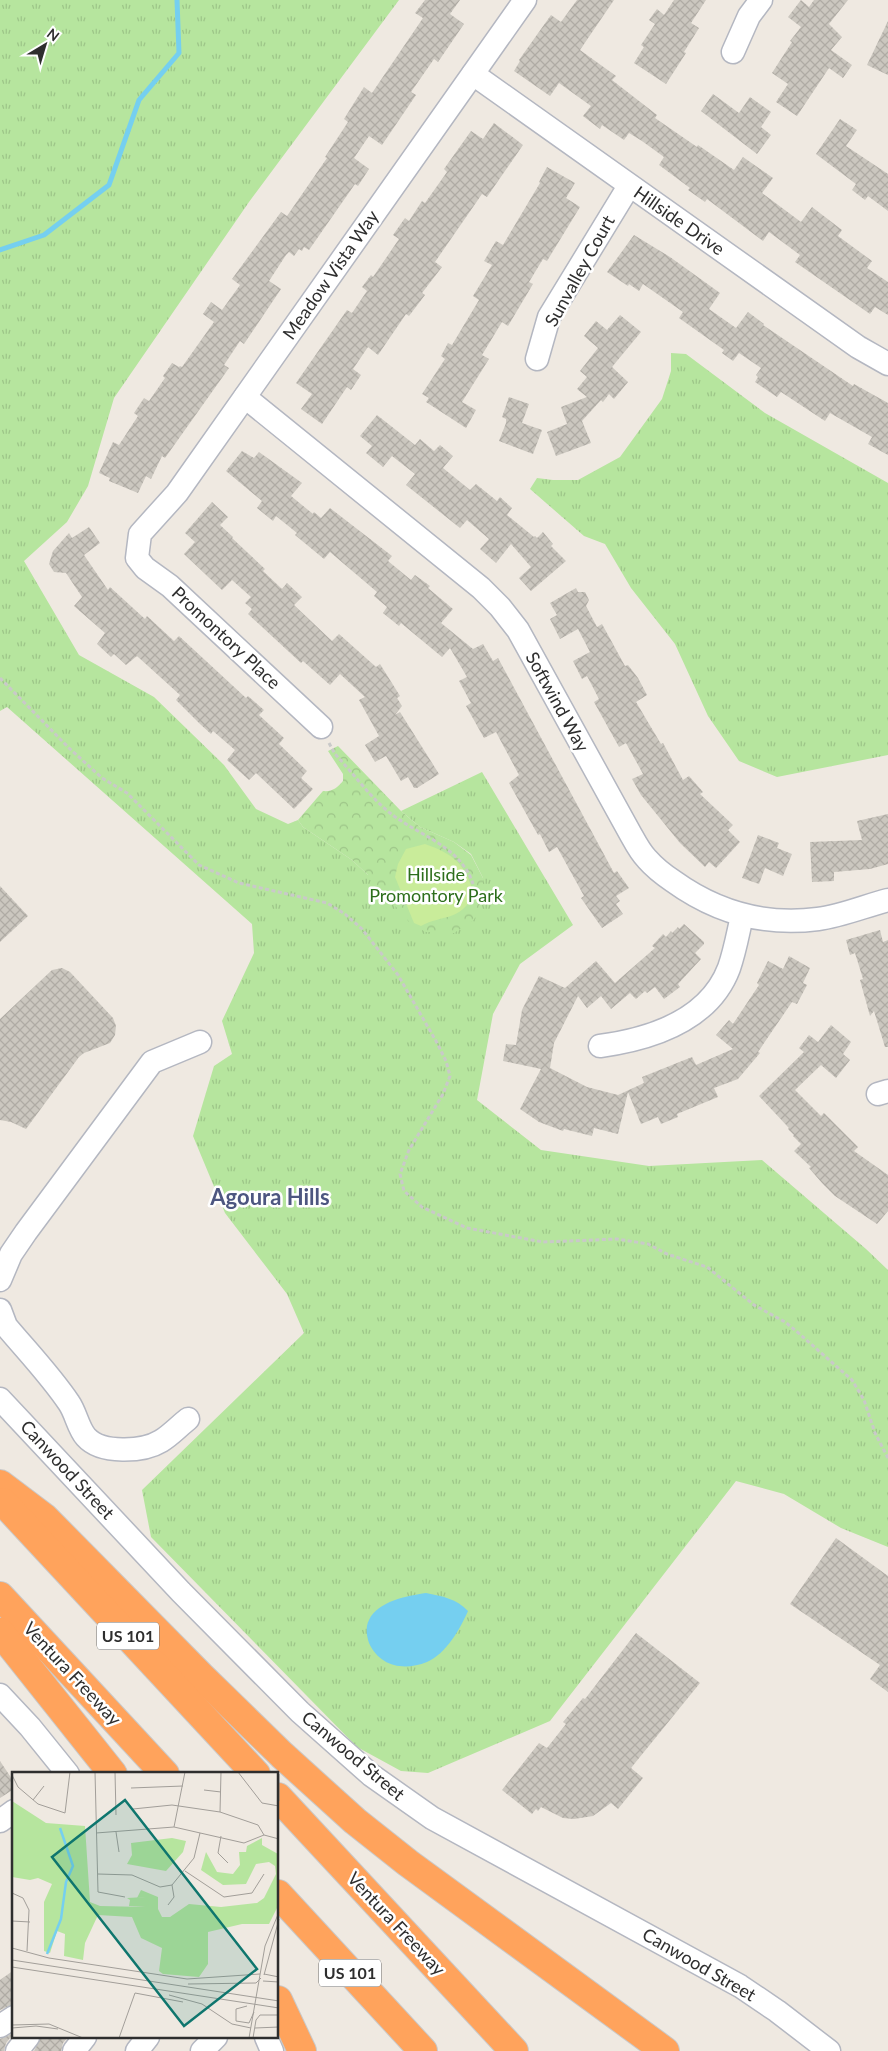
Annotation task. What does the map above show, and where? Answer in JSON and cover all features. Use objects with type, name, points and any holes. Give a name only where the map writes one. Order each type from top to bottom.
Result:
[{"type":"highway","points":[[0,1484],[45,1518],[207,1683],[282,1755],[355,1821],[416,1869],[665,2051]]},
{"type":"highway","name":"US 101","points":[[0,1499],[254,1772]]},
{"type":"highway","name":"Ventura Freeway","points":[[0,1596],[163,1772]]},
{"type":"highway","points":[[0,1632],[111,1772]]},
{"type":"highway","name":"Ventura Freeway","points":[[279,1798],[514,2051]]},
{"type":"highway","name":"US 101","points":[[279,1895],[423,2051]]},
{"type":"highway","points":[[279,2002],[302,2051]]},
{"type":"street","name":"Meadow Vista Way","points":[[138,548],[140,534],[177,493],[525,0]]},
{"type":"street","points":[[733,52],[749,16],[761,0]]},
{"type":"street","name":"Hillside Drive","points":[[473,74],[628,186],[858,347],[888,364]]},
{"type":"street","name":"Sunvalley Court","points":[[537,359],[550,317],[628,186]]},
{"type":"street","name":"Softwind Way","points":[[246,396],[482,588],[500,606],[518,630],[630,833],[647,859],[690,893],[742,916],[784,921],[819,919],[888,900]]},
{"type":"street","name":"Promontory Place","points":[[138,548],[137,558],[145,568],[170,586],[321,727]]},
{"type":"street","points":[[600,1046],[629,1042],[659,1033],[691,1017],[718,990],[729,968],[742,916]]},
{"type":"street","points":[[0,1280],[11,1254],[26,1232],[152,1062],[200,1042]]},
{"type":"street","points":[[0,1310],[6,1326],[70,1404],[85,1436],[95,1445],[116,1449],[134,1449],[148,1446],[162,1440],[188,1419]]},
{"type":"street","name":"Canwood Street","points":[[0,1399],[182,1592],[300,1712],[371,1775],[432,1818],[740,1986],[777,2011],[829,2051]]},
{"type":"street","points":[[58,1461],[85,1436]]},
{"type":"street","points":[[0,1695],[30,1727],[66,1772]]},
{"type":"street","points":[[0,1821],[12,1812]]},
{"type":"street","points":[[0,2026],[12,2018]]},
{"type":"street","points":[[16,2051],[27,2038]]},
{"type":"street","points":[[74,2051],[84,2038]]},
{"type":"street","points":[[137,2051],[147,2038]]},
{"type":"street","points":[[202,2051],[215,2038]]},
{"type":"street","points":[[266,2038],[272,2051]]},
{"type":"path","points":[[0,678],[102,778],[127,793],[199,865],[239,883],[327,904],[345,914],[362,929],[398,975],[436,1041],[446,1061],[450,1076],[443,1094],[409,1150],[400,1174],[404,1191],[416,1202],[422,1207],[467,1228],[543,1242],[617,1239],[648,1244],[667,1254],[707,1267],[754,1305],[785,1322],[852,1380],[864,1400],[875,1433],[888,1458]]},
{"type":"path","points":[[321,727],[335,754],[388,812],[407,826],[427,836],[457,856],[470,874],[473,884]]},
{"type":"green space","points":[[0,0],[399,0],[249,202],[114,398],[88,486],[67,522],[24,561],[79,655],[154,697],[224,765],[256,809],[288,824],[298,820],[303,827],[352,860],[368,875],[483,878],[471,854],[454,842],[420,827],[401,811],[482,772],[573,925],[520,964],[493,1014],[477,1100],[541,1150],[649,1166],[762,1160],[888,1270],[888,1547],[841,1528],[784,1494],[736,1481],[550,1721],[428,1773],[401,1771],[357,1747],[151,1537],[142,1490],[304,1333],[287,1294],[225,1213],[193,1136],[214,1066],[232,1054],[222,1021],[254,953],[252,924],[7,707],[0,711]]},
{"type":"green space","points":[[671,353],[686,354],[765,413],[888,483],[888,755],[777,777],[739,761],[708,716],[675,644],[631,588],[605,544],[584,536],[530,489],[537,478],[578,480],[620,457],[662,399],[671,371]]},
{"type":"green space","name":"Hillside Promontory Park","points":[[338,746],[401,811],[420,827],[454,842],[471,855],[483,878],[482,900],[474,920],[454,933],[426,932],[412,925],[368,875],[352,860],[303,827],[298,820],[323,791],[334,789],[343,781],[343,774],[328,751]]},
{"type":"green space","points":[[425,844],[444,852],[463,868],[474,895],[468,904],[456,914],[421,926],[414,923],[395,877],[398,864],[406,849]]},
{"type":"water","points":[[426,1593],[449,1599],[464,1607],[468,1611],[461,1625],[446,1647],[427,1662],[418,1665],[401,1666],[386,1662],[379,1657],[369,1643],[367,1629],[369,1620],[379,1608],[394,1600]]},
{"type":"building","points":[[425,0],[460,0],[450,14],[464,24],[438,62],[434,59],[411,92],[416,95],[382,145],[369,136],[354,158],[369,169],[358,186],[355,184],[309,250],[304,247],[302,251],[299,249],[294,256],[289,252],[286,255],[269,281],[281,289],[244,344],[240,341],[224,365],[229,368],[165,458],[162,456],[151,479],[146,476],[138,493],[109,481],[110,478],[99,473],[113,442],[119,445],[138,416],[134,413],[144,398],[149,401],[165,378],[163,376],[172,363],[182,367],[214,322],[203,314],[211,302],[222,310],[240,285],[232,279],[281,212],[287,216],[327,158],[325,157],[348,122],[344,119],[364,87],[372,93],[423,18],[415,13]]},
{"type":"building","points":[[577,0],[614,0],[580,50],[616,76],[612,80],[657,115],[655,118],[697,147],[698,145],[734,170],[743,157],[773,178],[762,193],[801,222],[812,207],[842,230],[838,236],[872,261],[867,268],[888,282],[888,315],[875,307],[870,314],[795,262],[800,255],[769,232],[763,241],[707,199],[705,202],[688,190],[690,188],[659,165],[664,157],[642,141],[629,133],[624,140],[602,125],[600,129],[583,116],[591,106],[559,83],[550,96],[514,71],[519,60],[551,15],[561,22]]},
{"type":"building","points":[[674,0],[706,0],[691,23],[699,28],[666,84],[634,63],[644,47],[641,45],[655,24],[649,20],[657,9],[664,15]]},
{"type":"building","points":[[801,0],[809,7],[814,0],[848,0],[829,24],[842,37],[831,50],[852,65],[843,78],[829,68],[797,116],[776,102],[788,84],[772,73],[792,42],[790,41],[801,27],[788,17]]},
{"type":"building","points":[[888,21],[888,75],[867,65]]},
{"type":"building","points":[[713,94],[739,113],[750,97],[771,112],[761,127],[771,135],[757,154],[701,111]]},
{"type":"building","points":[[840,119],[857,130],[846,146],[888,174],[888,211],[868,196],[865,200],[852,190],[856,184],[816,154]]},
{"type":"building","points":[[494,123],[523,145],[487,197],[482,194],[435,262],[442,267],[422,293],[425,295],[409,316],[406,314],[378,355],[368,347],[353,369],[361,375],[351,390],[347,387],[322,424],[301,409],[312,394],[296,383],[347,310],[352,313],[367,291],[362,287],[371,275],[373,277],[399,239],[393,235],[405,218],[409,221],[422,201],[425,203],[447,172],[444,169],[471,131],[483,139]]},
{"type":"building","points":[[547,167],[575,183],[566,198],[580,207],[547,261],[543,259],[529,282],[533,284],[508,326],[502,322],[482,355],[489,359],[462,402],[476,410],[466,428],[426,402],[429,398],[422,394],[445,359],[441,356],[448,343],[452,345],[479,300],[473,296],[492,265],[484,261],[496,241],[503,245],[540,183]]},
{"type":"building","points":[[634,235],[670,257],[720,293],[709,309],[736,328],[748,312],[763,325],[853,386],[854,384],[888,403],[888,455],[868,444],[872,437],[830,413],[825,421],[781,392],[777,397],[755,382],[758,377],[756,375],[761,368],[739,353],[733,361],[722,353],[724,350],[679,318],[683,312],[643,284],[639,291],[607,272]]},
{"type":"building","points":[[620,315],[641,332],[612,367],[628,382],[614,399],[609,394],[582,421],[591,443],[556,456],[547,432],[567,424],[561,407],[587,397],[577,389],[587,377],[580,371],[598,348],[584,336],[596,321],[607,330]]},
{"type":"building","points":[[509,397],[529,404],[522,423],[542,430],[533,454],[499,441],[506,423],[506,419],[502,417]]},
{"type":"building","points":[[377,415],[415,445],[420,439],[434,451],[440,445],[453,456],[443,468],[470,490],[476,484],[497,501],[500,497],[512,508],[507,515],[534,537],[537,538],[543,532],[553,544],[551,546],[566,561],[531,591],[519,578],[531,567],[511,544],[496,563],[480,549],[489,539],[467,520],[460,528],[406,485],[415,474],[392,456],[383,467],[366,453],[372,446],[360,436]]},
{"type":"building","points":[[242,451],[254,458],[259,452],[302,483],[291,496],[313,514],[314,512],[321,518],[330,508],[392,556],[388,561],[411,580],[415,575],[430,586],[428,588],[453,609],[441,623],[473,649],[483,644],[493,661],[498,658],[614,873],[617,871],[629,888],[616,896],[620,901],[616,904],[623,914],[602,928],[581,898],[584,896],[557,847],[549,852],[509,783],[519,775],[496,732],[484,738],[466,706],[471,703],[459,681],[467,677],[450,648],[442,657],[401,623],[399,626],[383,613],[387,607],[374,596],[377,592],[330,552],[324,559],[276,516],[273,521],[257,508],[262,501],[226,471]]},
{"type":"building","points":[[212,502],[228,517],[220,525],[265,569],[263,571],[282,589],[287,583],[302,597],[294,605],[332,641],[339,634],[376,667],[380,664],[400,696],[397,698],[402,706],[395,715],[400,712],[439,774],[414,788],[408,777],[401,781],[386,756],[375,762],[365,745],[379,736],[359,700],[365,697],[340,674],[330,685],[303,661],[301,663],[248,614],[252,609],[245,603],[251,597],[232,580],[222,590],[184,554],[195,542],[185,533]]},
{"type":"building","points":[[89,527],[100,543],[84,555],[108,590],[110,587],[145,619],[147,616],[174,641],[179,636],[246,698],[248,696],[264,710],[259,715],[284,738],[279,744],[307,771],[301,778],[313,789],[294,809],[256,773],[249,780],[227,760],[235,750],[213,731],[211,734],[200,724],[176,700],[180,695],[137,656],[126,665],[114,654],[111,657],[97,644],[105,633],[74,606],[82,597],[66,573],[54,572],[49,564],[53,551],[69,533],[72,538]]},
{"type":"building","points":[[576,588],[578,592],[585,592],[589,600],[586,606],[597,627],[602,624],[625,666],[628,665],[638,678],[647,695],[636,702],[661,744],[663,743],[683,780],[689,776],[703,792],[700,794],[733,825],[728,830],[740,842],[716,868],[709,862],[705,867],[680,843],[641,795],[632,779],[643,774],[626,743],[619,747],[594,702],[599,699],[587,676],[582,679],[573,661],[590,652],[578,629],[560,639],[550,619],[557,615],[550,603]]},
{"type":"building","points":[[888,814],[888,864],[870,869],[834,872],[834,881],[812,882],[810,842],[862,840],[857,821]]},
{"type":"building","points":[[758,835],[779,843],[777,848],[792,854],[783,876],[765,868],[759,884],[742,878]]},
{"type":"building","points":[[0,886],[28,916],[0,942]]},
{"type":"building","points":[[684,924],[704,944],[695,953],[701,959],[678,984],[680,987],[664,999],[655,987],[647,993],[645,991],[636,999],[630,993],[611,1009],[601,996],[587,1008],[578,996],[554,1043],[550,1068],[587,1087],[618,1095],[644,1083],[642,1077],[692,1057],[696,1065],[733,1049],[716,1035],[729,1020],[733,1024],[759,985],[757,983],[768,961],[783,969],[789,956],[810,968],[803,983],[807,985],[797,1004],[792,1002],[758,1052],[760,1053],[738,1079],[714,1088],[718,1097],[677,1114],[678,1117],[661,1124],[658,1117],[641,1124],[628,1092],[618,1134],[594,1128],[592,1136],[564,1129],[563,1131],[539,1122],[520,1109],[541,1069],[503,1061],[506,1044],[516,1045],[522,1010],[539,976],[565,988],[596,961],[615,983],[655,948],[652,946],[663,934],[666,937],[671,931],[672,933]]},
{"type":"building","points":[[880,930],[883,942],[888,940],[888,1047],[885,1047],[874,1011],[870,1016],[860,980],[863,979],[855,953],[850,955],[846,940]]},
{"type":"building","points":[[62,968],[70,972],[113,1018],[116,1026],[115,1035],[110,1043],[84,1053],[79,1057],[26,1129],[11,1122],[0,1120],[0,1019],[52,970]]},
{"type":"building","points":[[831,1025],[851,1042],[843,1054],[850,1060],[836,1078],[821,1065],[795,1090],[821,1116],[824,1113],[858,1147],[854,1151],[888,1175],[888,1211],[877,1224],[835,1196],[822,1183],[809,1168],[811,1167],[794,1151],[801,1144],[793,1136],[789,1128],[759,1096],[804,1052],[799,1048],[809,1035],[818,1042]]},
{"type":"building","points":[[836,1538],[888,1576],[888,1692],[870,1679],[880,1665],[790,1604]]},
{"type":"building","points":[[636,1633],[700,1683],[631,1768],[643,1778],[618,1809],[611,1803],[593,1816],[574,1819],[563,1818],[541,1807],[532,1814],[502,1790],[539,1743],[547,1748],[566,1724],[563,1722],[583,1698],[585,1699]]},
{"type":"building","points":[[0,1761],[12,1779],[12,1790],[0,1798]]},
{"type":"building","points":[[12,1971],[12,2005],[0,2010],[0,1980]]},
{"type":"building","points":[[12,2034],[6,2043],[4,2051],[0,2051],[0,2039]]},
{"type":"building","points":[[40,2038],[67,2038],[63,2043],[61,2051],[34,2051]]},
{"type":"waterway","points":[[0,250],[44,235],[109,185],[139,100],[179,53],[177,0]]},
{"type":"district","name":"Agoura Hills","points":[[270,1197]]}]
